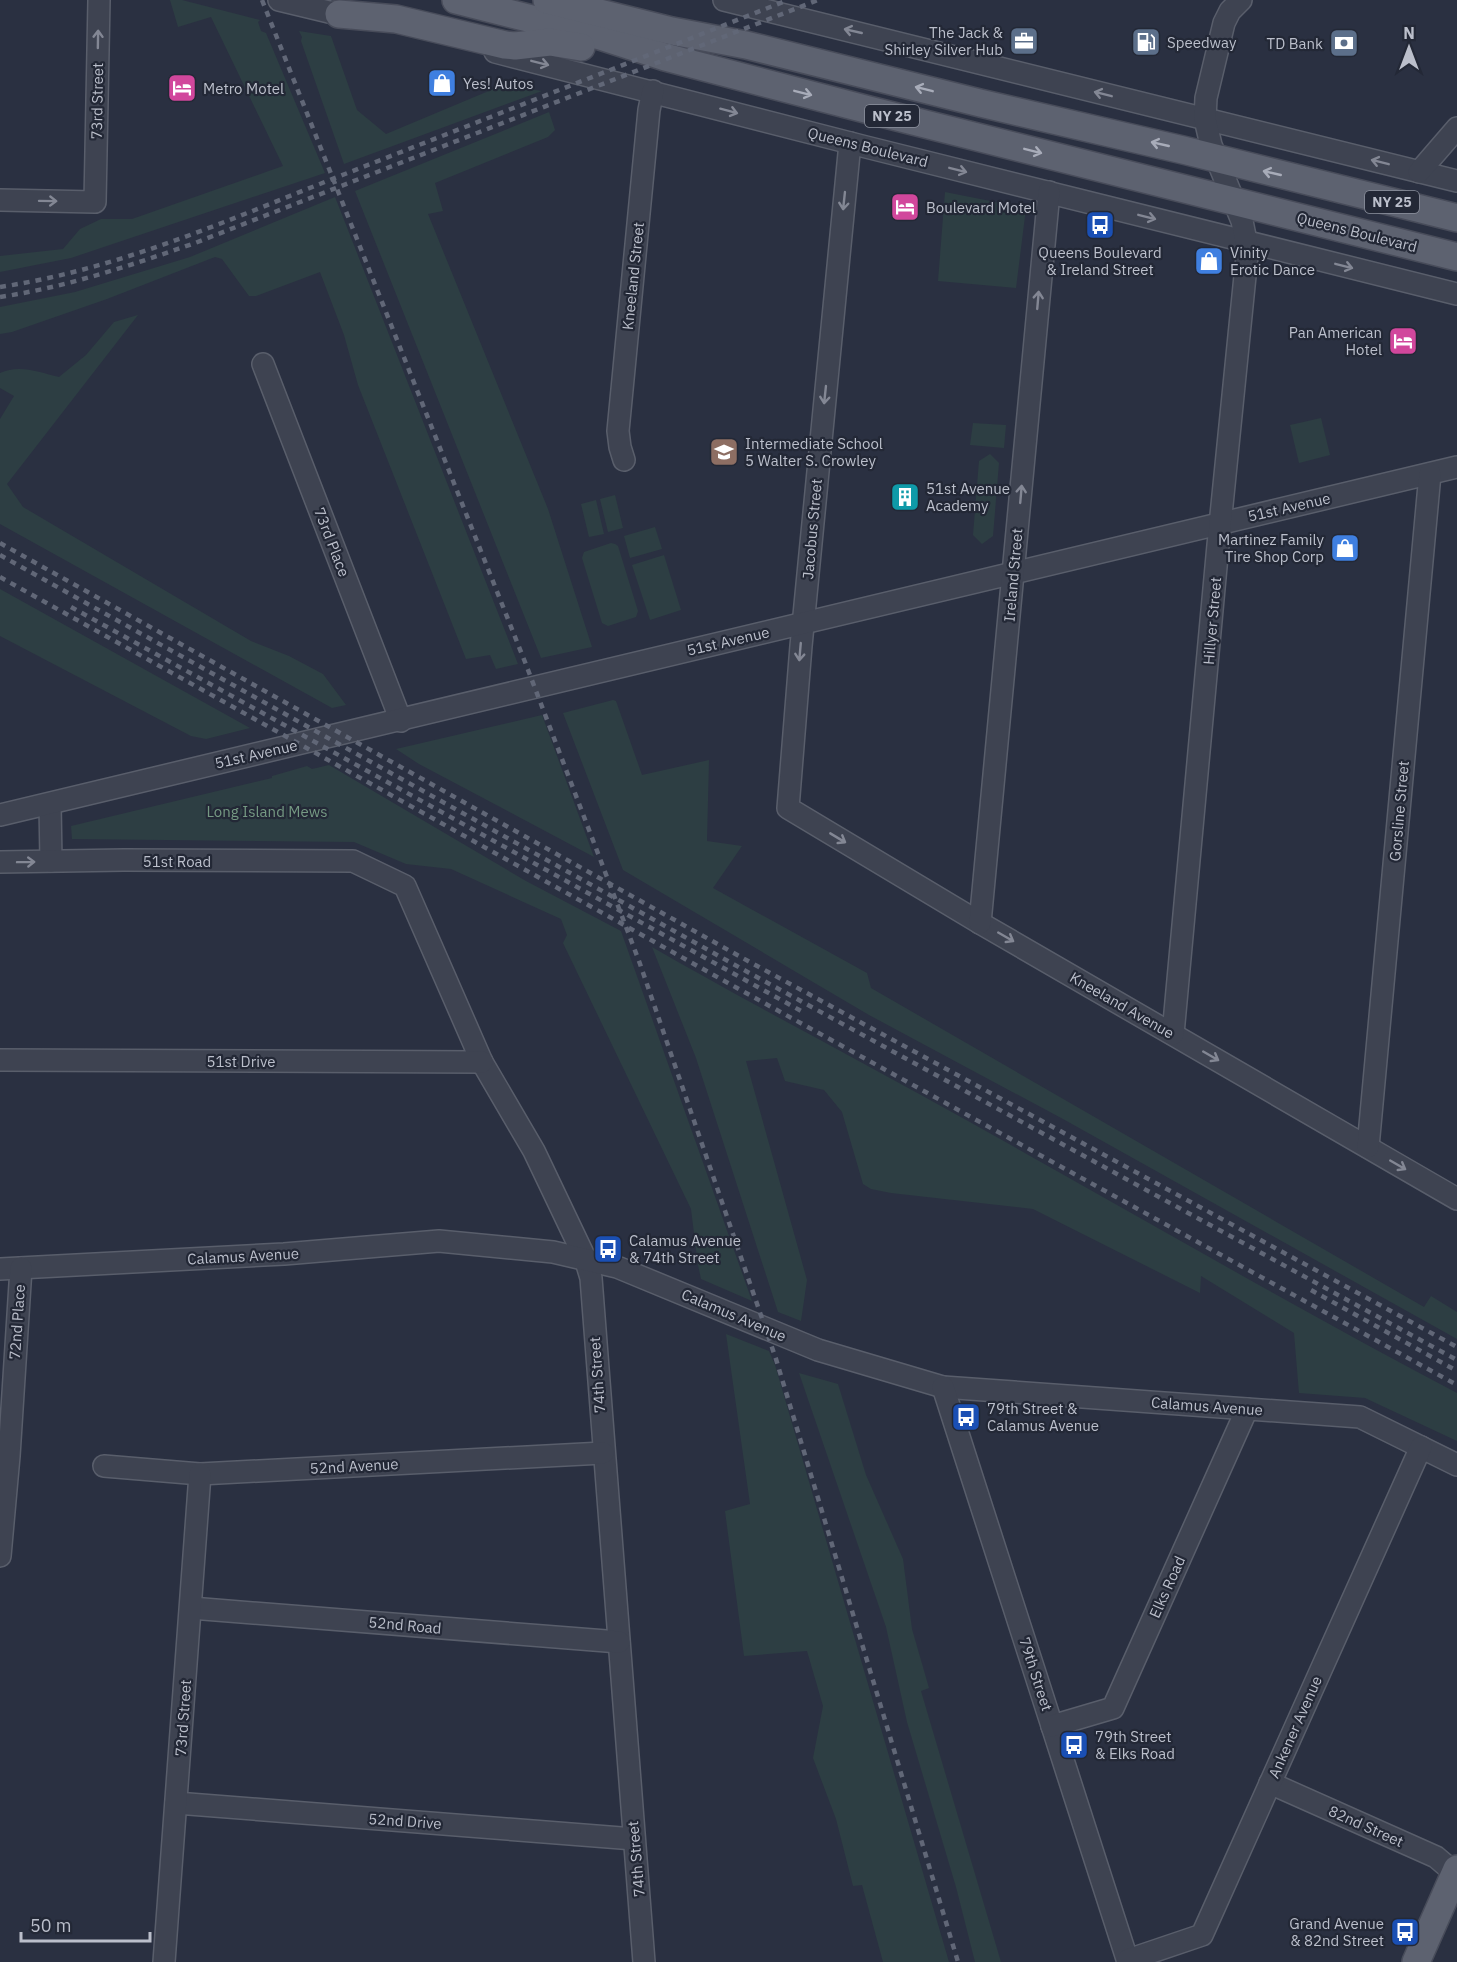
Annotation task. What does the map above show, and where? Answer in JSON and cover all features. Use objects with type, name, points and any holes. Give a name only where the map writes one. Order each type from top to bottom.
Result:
[{"type":"main road","name":"Queens Boulevard","points":[[456,0],[600,36],[665,57],[1457,257]]},
{"type":"main road","name":"NY 25","points":[[547,0],[672,31],[746,45],[1220,167],[1457,218]]},
{"type":"main road","points":[[605,0],[675,19],[746,45]]},
{"type":"main road","points":[[339,14],[396,19],[506,45],[550,42],[665,57]]},
{"type":"main road","points":[[1416,1962],[1456,1873]]},
{"type":"street","points":[[91,0],[99,0]]},
{"type":"street","name":"73rd Street","points":[[0,200],[95,202],[99,0]]},
{"type":"street","name":"Queens Boulevard","points":[[279,0],[653,91],[850,143],[1457,294]]},
{"type":"street","points":[[724,0],[1457,181]]},
{"type":"street","points":[[1205,119],[1206,98],[1224,23],[1230,11],[1241,0]]},
{"type":"street","name":"Kneeland Street","points":[[624,460],[618,431],[648,121],[653,91]]},
{"type":"street","name":"Hillyer Street","points":[[1173,1034],[1247,256],[1242,221],[1220,167],[1205,119]]},
{"type":"street","points":[[1419,172],[1457,128]]},
{"type":"street","name":"Jacobus Street","points":[[788,808],[803,623],[850,143]]},
{"type":"street","name":"Ireland Street","points":[[980,922],[1049,192]]},
{"type":"street","name":"73rd Place","points":[[263,364],[401,721]]},
{"type":"street","name":"51st Avenue","points":[[0,815],[1457,467]]},
{"type":"street","name":"Gorsline Street","points":[[1368,1147],[1430,474]]},
{"type":"street","points":[[50,804],[51,861]]},
{"type":"street","name":"Kneeland Avenue","points":[[788,808],[1457,1199]]},
{"type":"street","name":"51st Road","points":[[0,862],[353,861]]},
{"type":"street","name":"74th Street","points":[[353,861],[405,886],[482,1062],[534,1151],[585,1258],[591,1278],[644,1962]]},
{"type":"street","name":"51st Drive","points":[[0,1060],[482,1062]]},
{"type":"street","name":"Calamus Avenue","points":[[10,1269],[284,1254],[439,1241],[553,1252],[617,1267],[818,1350],[943,1387],[1360,1417],[1457,1465]]},
{"type":"street","name":"72nd Place","points":[[0,1556],[9,1456],[10,1269]]},
{"type":"street","name":"79th Street","points":[[943,1387],[1128,1961]]},
{"type":"street","name":"Elks Road","points":[[1052,1725],[1113,1708],[1247,1409]]},
{"type":"street","name":"Ankener Avenue","points":[[1128,1961],[1202,1935],[1420,1447]]},
{"type":"street","name":"52nd Avenue","points":[[104,1466],[201,1474],[603,1453]]},
{"type":"street","name":"73rd Street","points":[[164,1962],[201,1474]]},
{"type":"street","name":"52nd Road","points":[[191,1608],[619,1642]]},
{"type":"street","name":"82nd Street","points":[[1270,1783],[1436,1857],[1456,1873]]},
{"type":"street","name":"52nd Drive","points":[[176,1803],[634,1839]]},
{"type":"green space","points":[[170,0],[182,0],[260,20],[258,22],[261,31],[266,33],[325,173],[71,258],[0,272],[0,256],[63,249],[80,229],[101,219],[132,219],[283,166],[211,17],[178,27]]},
{"type":"green space","points":[[299,31],[331,36],[357,110],[386,134],[503,85],[542,91],[344,164]]},
{"type":"green space","points":[[549,112],[555,130],[548,137],[435,183],[443,211],[428,214],[548,509],[592,647],[541,658],[355,191]]},
{"type":"green space","points":[[945,192],[1026,208],[1016,288],[938,281]]},
{"type":"green space","points":[[335,197],[518,664],[496,669],[490,655],[466,659],[358,385],[344,335],[320,272],[256,296],[249,296],[222,259],[215,257],[107,299],[12,332],[0,334],[0,307],[75,292],[190,257]]},
{"type":"green space","points":[[138,315],[7,484],[23,507],[251,641],[289,656],[323,674],[346,705],[332,708],[0,524],[0,419],[14,396],[0,388],[0,373],[22,369],[59,377],[86,355],[114,322]]},
{"type":"green space","points":[[1321,418],[1330,455],[1299,463],[1290,425]]},
{"type":"green space","points":[[973,423],[1006,425],[1004,448],[970,445]]},
{"type":"green space","points":[[990,454],[999,463],[993,536],[982,544],[973,535],[979,461]]},
{"type":"green space","points":[[615,495],[623,528],[608,532],[600,499]]},
{"type":"green space","points":[[596,500],[604,534],[589,537],[581,504]]},
{"type":"green space","points":[[655,527],[662,549],[630,558],[624,536]]},
{"type":"green space","points":[[611,543],[618,546],[638,611],[636,617],[608,626],[602,623],[582,558],[584,552]]},
{"type":"green space","points":[[664,555],[681,610],[650,620],[632,565]]},
{"type":"green space","points":[[0,589],[250,728],[206,739],[191,736],[0,636]]},
{"type":"green space","points":[[616,701],[642,775],[709,760],[707,841],[742,846],[713,888],[867,973],[871,988],[1424,1307],[1431,1296],[1457,1312],[1457,1339],[1063,1119],[869,1015],[623,870],[563,713]]},
{"type":"green space","points":[[542,715],[594,857],[419,764],[396,749]]},
{"type":"green space","name":"Long Island Mews","points":[[329,765],[526,881],[621,931],[752,1301],[701,1279],[691,1209],[563,943],[567,935],[561,919],[451,869],[406,864],[354,842],[72,839],[71,826],[272,778],[272,776],[307,766],[312,769]]},
{"type":"green space","points":[[652,947],[968,1121],[1334,1327],[1457,1393],[1457,1441],[1365,1398],[1299,1393],[1294,1333],[1201,1276],[1200,1293],[1033,1209],[871,1189],[863,1184],[842,1112],[824,1090],[785,1081],[777,1058],[746,1061],[807,1280],[801,1321],[778,1312],[696,1058]]},
{"type":"green space","points":[[726,1334],[769,1351],[775,1365],[949,1962],[883,1962],[862,1885],[853,1886],[836,1819],[813,1758],[823,1706],[807,1651],[744,1656],[725,1511],[750,1504]]},
{"type":"green space","points":[[799,1373],[838,1384],[866,1475],[903,1559],[912,1629],[929,1688],[921,1691],[1001,1962],[975,1962],[956,1887],[907,1722],[886,1627]]},
{"type":"railway","points":[[262,0],[525,662],[639,961],[776,1359],[958,1962]]},
{"type":"railway","points":[[0,287],[89,268],[176,240],[788,0]]},
{"type":"railway","points":[[0,297],[75,281],[195,243],[818,0]]},
{"type":"railway","points":[[0,543],[748,961],[1457,1347]]},
{"type":"railway","points":[[0,555],[744,970],[1457,1360]]},
{"type":"railway","points":[[0,577],[737,988],[1457,1385]]},
{"type":"railway","points":[[71,607],[803,1012]]},
{"type":"railway","points":[[1311,1290],[1457,1371]]},
{"type":"place","name":"The Jack & Shirley Silver Hub","points":[[1024,41]]},
{"type":"place","name":"Speedway","points":[[1146,42]]},
{"type":"place","name":"TD Bank","points":[[1344,43]]},
{"type":"place","name":"Yes! Autos","points":[[442,83]]},
{"type":"place","name":"Metro Motel","points":[[182,88]]},
{"type":"place","name":"Boulevard Motel","points":[[905,207]]},
{"type":"place","name":"Queens Boulevard & Ireland Street","points":[[1100,225]]},
{"type":"place","name":"Vinity Erotic Dance","points":[[1209,261]]},
{"type":"place","name":"Pan American Hotel","points":[[1403,341]]},
{"type":"place","name":"Intermediate School 5 Walter S. Crowley","points":[[724,452]]},
{"type":"place","name":"51st Avenue Academy","points":[[905,497]]},
{"type":"place","name":"Martinez Family Tire Shop Corp","points":[[1345,548]]},
{"type":"place","name":"Calamus Avenue & 74th Street","points":[[608,1249]]},
{"type":"place","name":"79th Street & Calamus Avenue","points":[[966,1417]]},
{"type":"place","name":"79th Street & Elks Road","points":[[1074,1745]]},
{"type":"place","name":"Grand Avenue & 82nd Street","points":[[1405,1932]]}]
